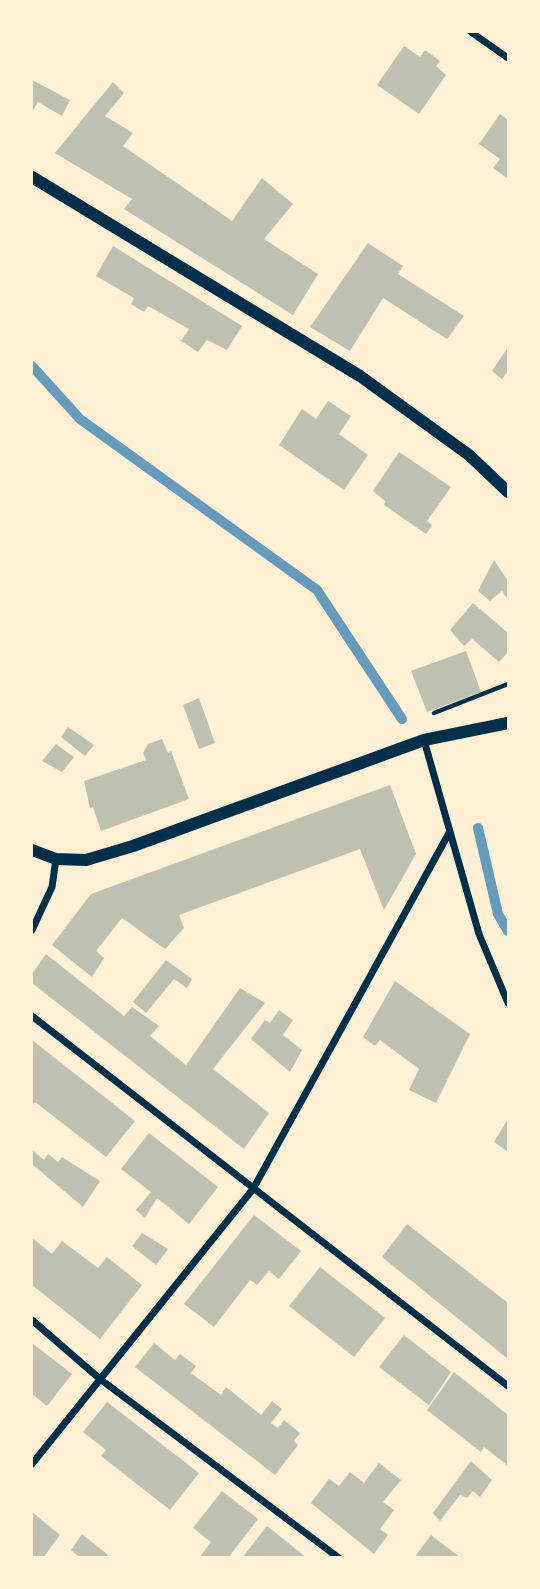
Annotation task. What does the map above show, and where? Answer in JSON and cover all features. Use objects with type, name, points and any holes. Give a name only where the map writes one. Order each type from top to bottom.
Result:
[{"type":"street","points":[[471,32],[509,58]]},
{"type":"street","points":[[32,177],[360,376],[469,455],[509,492]]},
{"type":"street","points":[[32,850],[56,859],[86,860],[133,846],[424,740],[509,723]]},
{"type":"street","points":[[424,740],[478,934],[509,1003]]},
{"type":"street","points":[[32,1464],[253,1189],[449,833]]},
{"type":"street","points":[[32,930],[52,887],[56,859]]},
{"type":"street","points":[[32,1016],[509,1386]]},
{"type":"street","points":[[32,1320],[100,1379],[340,1558]]},
{"type":"building","points":[[404,46],[420,57],[425,50],[440,61],[436,66],[446,75],[419,114],[377,85]]},
{"type":"building","points":[[32,80],[70,100],[62,116],[38,102],[32,112]]},
{"type":"building","points":[[113,82],[124,93],[105,116],[133,133],[123,146],[232,221],[262,178],[293,204],[264,239],[318,274],[293,315],[124,209],[132,199],[55,153]]},
{"type":"building","points":[[500,114],[508,120],[508,179],[493,168],[500,159],[479,144]]},
{"type":"building","points":[[368,243],[403,266],[398,274],[464,316],[447,339],[383,298],[350,351],[310,327]]},
{"type":"building","points":[[113,246],[242,326],[227,350],[207,340],[198,352],[181,341],[189,329],[148,306],[144,312],[131,304],[134,298],[96,276]]},
{"type":"building","points":[[508,347],[508,371],[502,379],[492,371]]},
{"type":"building","points":[[328,401],[351,416],[339,434],[368,455],[344,490],[279,445],[302,409],[316,419]]},
{"type":"building","points":[[399,452],[451,487],[427,521],[432,525],[426,534],[384,505],[385,501],[373,491]]},
{"type":"building","points":[[494,560],[508,581],[508,600],[502,591],[490,601],[478,591]]},
{"type":"building","points":[[473,603],[508,633],[508,652],[499,662],[472,639],[464,646],[450,630]]},
{"type":"building","points":[[466,651],[481,692],[427,712],[411,671]]},
{"type":"building","points":[[199,698],[215,743],[199,749],[183,705]]},
{"type":"building","points":[[68,727],[94,745],[85,756],[61,737]]},
{"type":"building","points":[[162,739],[168,753],[171,751],[189,799],[101,831],[93,807],[90,808],[84,781],[146,760],[143,753],[148,744]]},
{"type":"building","points":[[56,744],[74,757],[62,772],[42,761]]},
{"type":"building","points":[[390,785],[416,854],[384,910],[360,849],[179,915],[184,928],[165,949],[122,918],[96,951],[104,958],[92,977],[52,945],[91,894]]},
{"type":"building","points":[[46,954],[124,1016],[132,1007],[159,1026],[150,1036],[186,1065],[240,988],[265,1003],[213,1069],[269,1113],[244,1149],[32,983],[32,974]]},
{"type":"building","points":[[166,960],[192,979],[187,988],[174,979],[146,1013],[133,1002]]},
{"type":"building","points":[[395,981],[470,1034],[436,1103],[409,1090],[419,1069],[380,1040],[375,1046],[363,1037]]},
{"type":"building","points":[[279,1010],[293,1020],[283,1035],[302,1050],[290,1072],[251,1039],[265,1020],[270,1023]]},
{"type":"building","points":[[32,1040],[135,1121],[106,1157],[35,1102],[32,1107]]},
{"type":"building","points":[[508,1119],[508,1152],[494,1142]]},
{"type":"building","points":[[149,1133],[218,1187],[189,1224],[157,1198],[145,1218],[136,1210],[151,1192],[121,1169]]},
{"type":"building","points":[[32,1150],[44,1160],[48,1154],[58,1162],[62,1157],[100,1181],[83,1207],[32,1164]]},
{"type":"building","points":[[254,1215],[301,1251],[279,1279],[269,1271],[257,1285],[250,1280],[214,1327],[184,1304]]},
{"type":"building","points":[[407,1224],[508,1303],[508,1359],[382,1257]]},
{"type":"building","points":[[142,1233],[168,1249],[156,1265],[132,1246]]},
{"type":"building","points":[[32,1238],[52,1254],[62,1241],[98,1268],[107,1257],[142,1285],[100,1339],[32,1285]]},
{"type":"building","points":[[320,1267],[385,1318],[354,1357],[289,1306]]},
{"type":"building","points":[[404,1335],[451,1372],[429,1405],[379,1367]]},
{"type":"building","points":[[32,1343],[72,1374],[47,1406],[32,1394]]},
{"type":"building","points":[[154,1343],[175,1360],[180,1354],[196,1366],[191,1373],[221,1395],[226,1387],[261,1415],[272,1401],[282,1409],[271,1423],[278,1428],[284,1420],[300,1433],[294,1441],[298,1445],[275,1475],[135,1367]]},
{"type":"building","points":[[454,1372],[508,1415],[508,1466],[484,1447],[481,1452],[427,1410]]},
{"type":"building","points":[[107,1402],[199,1473],[170,1510],[101,1456],[106,1450],[83,1432]]},
{"type":"building","points":[[471,1461],[492,1480],[480,1497],[473,1491],[467,1498],[460,1495],[440,1521],[433,1513]]},
{"type":"building","points":[[379,1463],[401,1480],[383,1502],[394,1510],[380,1529],[388,1535],[374,1554],[311,1503],[329,1479],[339,1486],[350,1472],[364,1483]]},
{"type":"building","points":[[222,1491],[258,1519],[228,1558],[199,1558],[211,1542],[193,1528]]},
{"type":"building","points":[[32,1512],[60,1535],[43,1558],[32,1558]]},
{"type":"building","points":[[267,1526],[307,1558],[242,1558]]},
{"type":"building","points":[[82,1534],[108,1555],[106,1558],[80,1558],[71,1550]]},
{"type":"building","points":[[431,1535],[461,1558],[414,1558]]},
{"type":"waterway","points":[[32,366],[80,419],[317,590],[402,719]]},
{"type":"waterway","points":[[478,828],[498,914],[508,931]]}]
